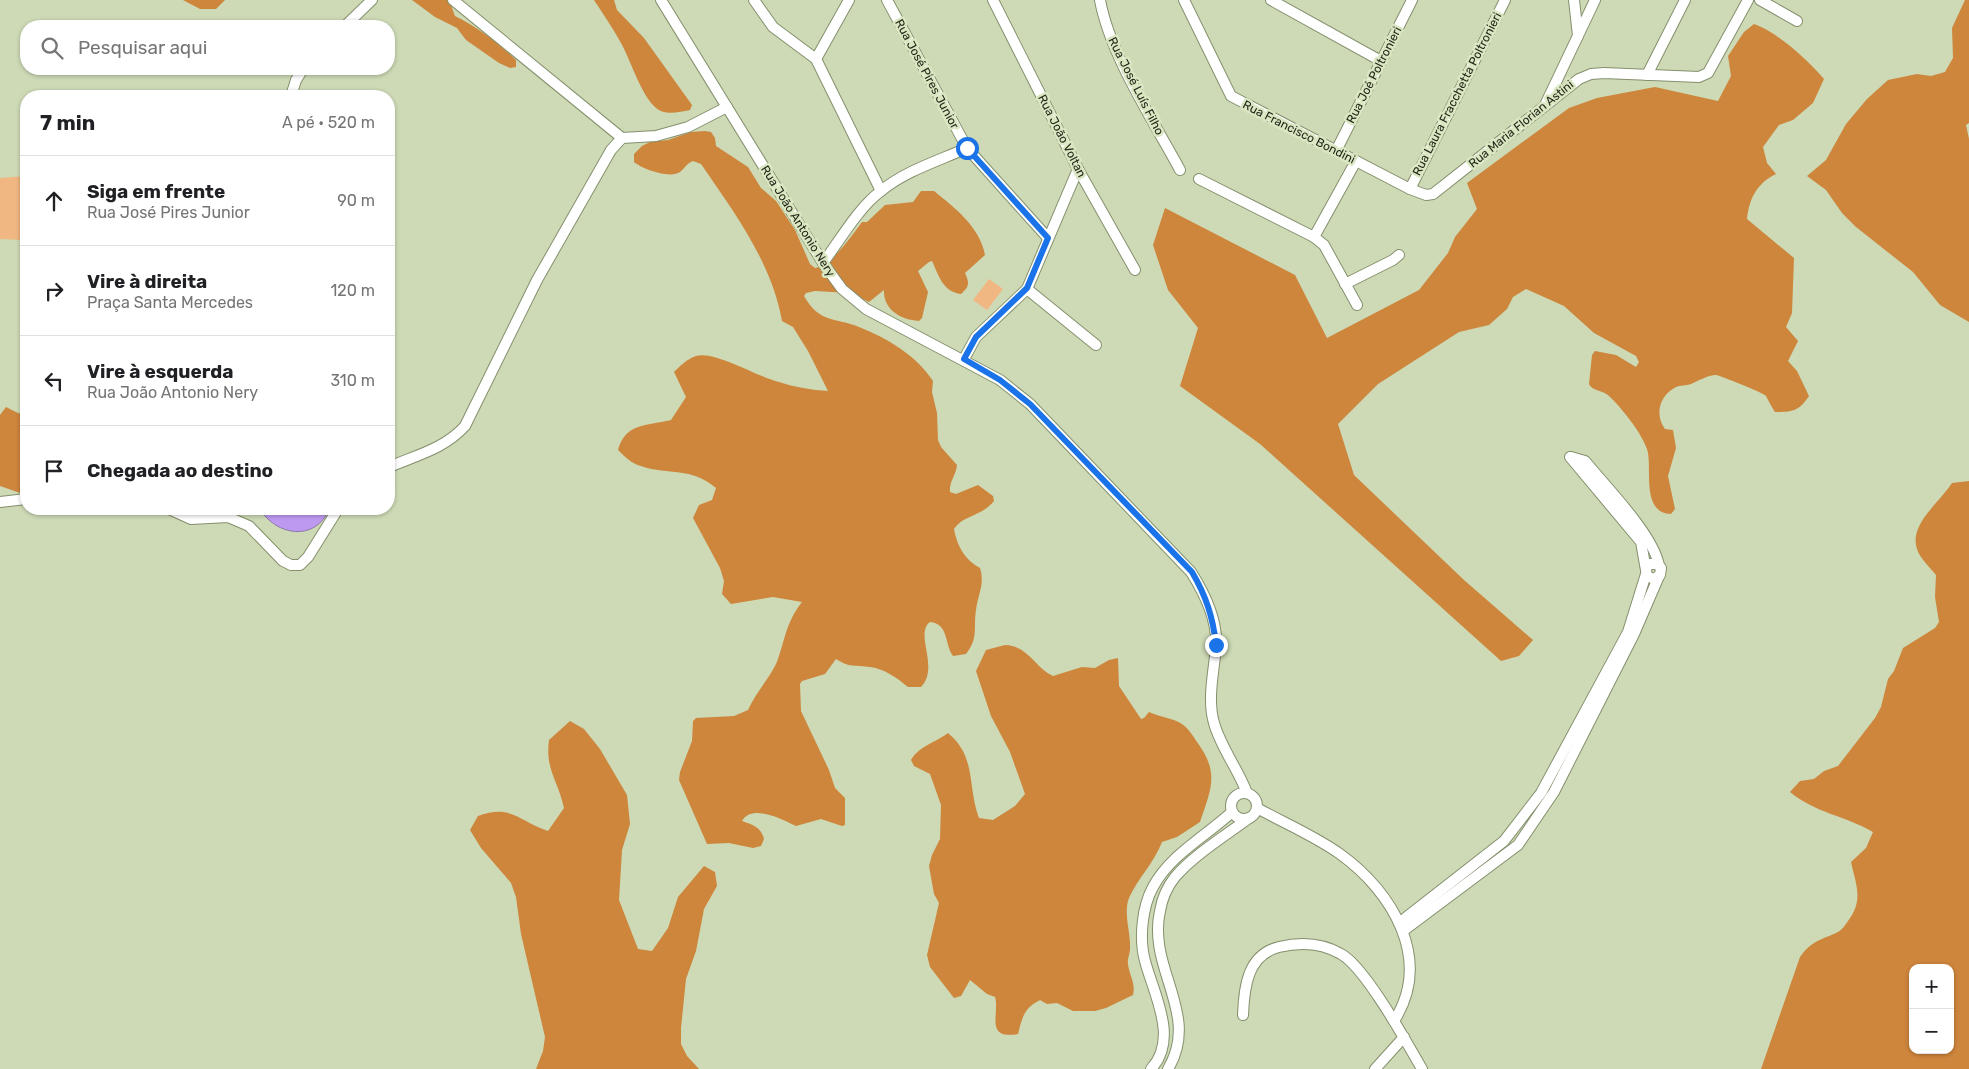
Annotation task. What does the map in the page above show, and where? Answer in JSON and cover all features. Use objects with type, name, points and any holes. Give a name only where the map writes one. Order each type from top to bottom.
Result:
[{"type":"street","points":[[352,20],[372,0]]},
{"type":"street","points":[[453,0],[622,138],[656,136],[688,127],[727,107]]},
{"type":"street","name":"Rua João Antonio Nery","points":[[661,0],[823,263],[842,289],[866,309],[964,359],[1000,380],[1030,404],[1192,572],[1205,594],[1213,620],[1216,645],[1211,694],[1214,723],[1241,776],[1247,793]]},
{"type":"street","points":[[754,0],[773,27],[816,59],[881,190]]},
{"type":"street","points":[[816,59],[849,0]]},
{"type":"street","name":"Rua José Pires Junior","points":[[887,0],[967,148],[1048,238]]},
{"type":"street","name":"Rua João Voltan","points":[[993,0],[1078,169],[1134,270]]},
{"type":"street","name":"Rua José Luís Filho","points":[[1100,0],[1104,19],[1113,44],[1180,170]]},
{"type":"street","name":"Rua Francisco Bondini","points":[[1184,0],[1231,96],[1410,189]]},
{"type":"street","points":[[1271,0],[1381,61]]},
{"type":"street","name":"Rua Joé Poltronieri","points":[[1336,151],[1412,0]]},
{"type":"street","name":"Rua Laura Fracchetta Poltronieri","points":[[1410,189],[1505,0]]},
{"type":"street","points":[[1574,0],[1578,37]]},
{"type":"street","points":[[1544,106],[1596,0]]},
{"type":"street","points":[[1647,75],[1685,0]]},
{"type":"street","name":"Rua Maria Florian Astini","points":[[1410,189],[1426,195],[1433,194],[1579,79],[1591,74],[1699,77],[1708,73],[1748,0]]},
{"type":"street","points":[[1760,0],[1797,21]]},
{"type":"street","points":[[293,90],[299,75]]},
{"type":"street","points":[[395,464],[439,448],[453,439],[465,426],[537,280],[611,150],[622,138]]},
{"type":"street","points":[[823,263],[868,203],[881,190],[910,174],[967,148]]},
{"type":"street","points":[[1314,238],[1356,161]]},
{"type":"street","points":[[964,359],[976,337],[1027,288],[1078,169]]},
{"type":"street","points":[[1199,179],[1314,238],[1324,246],[1357,305]]},
{"type":"street","points":[[1345,284],[1393,260],[1399,255]]},
{"type":"street","points":[[1027,288],[1096,345]]},
{"type":"street","points":[[1401,927],[1504,841],[1532,815],[1558,784],[1634,634],[1659,571],[1658,556],[1647,538],[1585,462],[1570,457],[1641,542],[1646,571],[1628,632],[1541,792],[1532,815],[1518,845],[1401,927]]},
{"type":"street","points":[[0,502],[20,500]]},
{"type":"street","points":[[182,515],[191,519],[228,517],[249,526],[283,561],[291,565],[300,565],[308,557],[334,515]]},
{"type":"street","points":[[1646,571],[1652,578],[1659,571]]},
{"type":"street","points":[[1249,818],[1240,818],[1232,812],[1231,801],[1235,796],[1247,793],[1255,799],[1257,808],[1339,853],[1359,869],[1393,910],[1401,927],[1409,954],[1409,982],[1405,1004],[1394,1021]]},
{"type":"street","points":[[1168,1069],[1179,1040],[1179,1022],[1175,1001],[1162,967],[1157,945],[1157,922],[1163,898],[1174,878],[1191,862],[1249,818],[1257,808]]},
{"type":"street","points":[[1151,1069],[1158,1061],[1163,1047],[1163,1022],[1157,996],[1144,960],[1142,934],[1144,910],[1152,888],[1162,872],[1175,858],[1232,812]]},
{"type":"street","points":[[1504,841],[1512,850]]},
{"type":"street","points":[[1243,1016],[1244,992],[1249,972],[1259,958],[1277,948],[1302,944],[1323,946],[1343,955],[1355,967],[1394,1021],[1422,1069]]},
{"type":"street","points":[[1375,1069],[1404,1037]]},
{"type":"shaded area","points":[[183,0],[225,0],[216,9],[200,9]]},
{"type":"shaded area","points":[[412,0],[449,0],[455,16],[479,30],[502,48],[516,60],[516,67],[510,68],[499,63],[466,40],[457,28],[435,17]]},
{"type":"shaded area","points":[[594,0],[614,0],[617,10],[644,38],[692,105],[690,110],[672,113],[656,108],[641,86],[618,37]]},
{"type":"shaded area","points":[[1965,0],[1969,0],[1969,123],[1966,125],[1969,139],[1969,322],[1940,305],[1913,272],[1856,227],[1842,213],[1826,190],[1807,176],[1826,160],[1846,124],[1867,99],[1888,80],[1917,74],[1931,76],[1945,72],[1953,58],[1952,28]]},
{"type":"shaded area","points":[[1754,24],[1772,33],[1792,47],[1824,79],[1813,103],[1793,120],[1779,125],[1763,147],[1767,163],[1776,174],[1764,182],[1755,192],[1747,219],[1794,258],[1792,313],[1786,327],[1798,341],[1788,361],[1797,371],[1809,396],[1799,408],[1786,412],[1775,412],[1763,394],[1716,375],[1670,390],[1660,405],[1659,411],[1665,429],[1673,430],[1676,448],[1668,476],[1675,509],[1671,514],[1661,512],[1655,506],[1651,497],[1647,449],[1640,435],[1630,420],[1606,393],[1592,388],[1589,384],[1592,355],[1595,351],[1616,355],[1636,367],[1639,362],[1636,356],[1594,333],[1564,306],[1526,289],[1513,297],[1507,309],[1489,325],[1459,332],[1378,384],[1338,424],[1354,475],[1464,580],[1533,640],[1519,656],[1501,661],[1260,444],[1180,386],[1198,328],[1168,290],[1153,245],[1165,208],[1295,275],[1327,338],[1419,290],[1448,253],[1455,237],[1477,209],[1467,183],[1569,108],[1597,98],[1655,87],[1718,101],[1731,76],[1728,56],[1744,32]]},
{"type":"shaded area","points":[[691,132],[711,132],[715,138],[716,146],[748,167],[761,188],[776,201],[795,230],[810,264],[815,268],[828,262],[835,256],[862,222],[867,222],[885,205],[913,202],[921,191],[934,191],[966,219],[978,236],[985,255],[965,273],[968,285],[961,294],[955,293],[946,287],[932,261],[918,271],[928,292],[922,318],[919,321],[899,316],[894,312],[886,303],[884,290],[869,302],[850,293],[815,291],[806,293],[804,296],[810,305],[822,315],[859,327],[890,342],[919,364],[933,381],[932,392],[937,413],[938,440],[941,447],[957,465],[950,492],[956,494],[978,485],[993,496],[994,501],[984,510],[962,521],[954,529],[962,552],[980,568],[981,574],[974,638],[966,654],[953,656],[943,630],[940,626],[930,622],[926,627],[925,634],[928,670],[926,679],[921,687],[908,687],[895,677],[881,670],[849,665],[836,659],[825,674],[802,681],[800,684],[801,711],[829,770],[835,788],[845,798],[845,825],[842,826],[821,819],[796,826],[768,814],[753,813],[742,821],[759,829],[764,839],[761,846],[753,848],[729,843],[707,844],[679,780],[680,772],[692,741],[693,721],[696,718],[734,716],[748,710],[776,665],[789,623],[802,602],[773,597],[731,604],[722,594],[724,581],[720,568],[693,518],[699,505],[712,500],[716,488],[707,481],[688,474],[651,469],[638,465],[628,460],[618,450],[626,434],[632,430],[671,420],[686,397],[674,372],[681,365],[696,356],[704,355],[725,360],[770,379],[791,385],[828,391],[808,351],[793,327],[782,321],[770,279],[761,258],[738,219],[701,164],[693,161],[680,172],[663,174],[643,168],[634,162],[634,154],[642,146],[650,142],[668,140]]},
{"type":"shaded area","points":[[20,176],[20,240],[0,239],[0,178]]},
{"type":"shaded area","points":[[989,279],[1003,289],[987,310],[973,300]]},
{"type":"shaded area","points":[[6,407],[20,414],[20,493],[0,486],[0,415]]},
{"type":"shaded area","points":[[1969,481],[1969,1069],[1761,1069],[1800,957],[1812,944],[1840,931],[1853,913],[1856,906],[1857,892],[1851,862],[1866,848],[1873,832],[1820,810],[1790,792],[1800,781],[1814,779],[1824,771],[1838,766],[1875,718],[1881,707],[1888,679],[1894,671],[1903,648],[1935,628],[1939,622],[1935,597],[1936,575],[1921,557],[1916,547],[1916,537],[1924,518],[1952,483]]},
{"type":"shaded area","points":[[265,515],[326,515],[315,527],[306,531],[296,532],[285,530]]},
{"type":"shaded area","points":[[1005,645],[1020,649],[1053,676],[1082,667],[1095,668],[1109,660],[1118,658],[1119,686],[1141,719],[1149,712],[1175,720],[1184,726],[1204,753],[1211,772],[1210,790],[1200,822],[1177,837],[1162,842],[1155,857],[1129,898],[1127,904],[1130,943],[1128,962],[1134,987],[1133,995],[1106,1008],[1095,1011],[1073,1011],[1057,1003],[1047,1004],[1040,1000],[1030,1006],[1024,1014],[1018,1034],[1007,1035],[997,1029],[995,997],[987,994],[970,980],[961,996],[954,998],[930,967],[927,955],[939,903],[934,894],[929,866],[940,839],[941,805],[930,774],[914,766],[911,760],[923,748],[948,733],[957,742],[967,762],[979,818],[993,820],[1015,806],[1025,794],[1010,752],[991,716],[976,671],[986,650]]},
{"type":"shaded area","points":[[570,721],[584,729],[600,749],[627,795],[630,824],[622,850],[619,900],[638,949],[652,951],[668,928],[678,897],[704,866],[715,872],[717,886],[704,909],[696,951],[686,979],[681,1028],[681,1044],[687,1056],[699,1069],[536,1069],[543,1051],[545,1037],[521,934],[516,897],[511,883],[481,848],[470,830],[478,816],[499,812],[514,815],[548,831],[564,808],[550,767],[549,740]]},
{"type":"route","points":[[967,148],[1048,238],[1027,288],[976,337],[964,359],[1000,380],[1030,404],[1153,529],[1192,572],[1205,594],[1213,620],[1216,645]]}]
